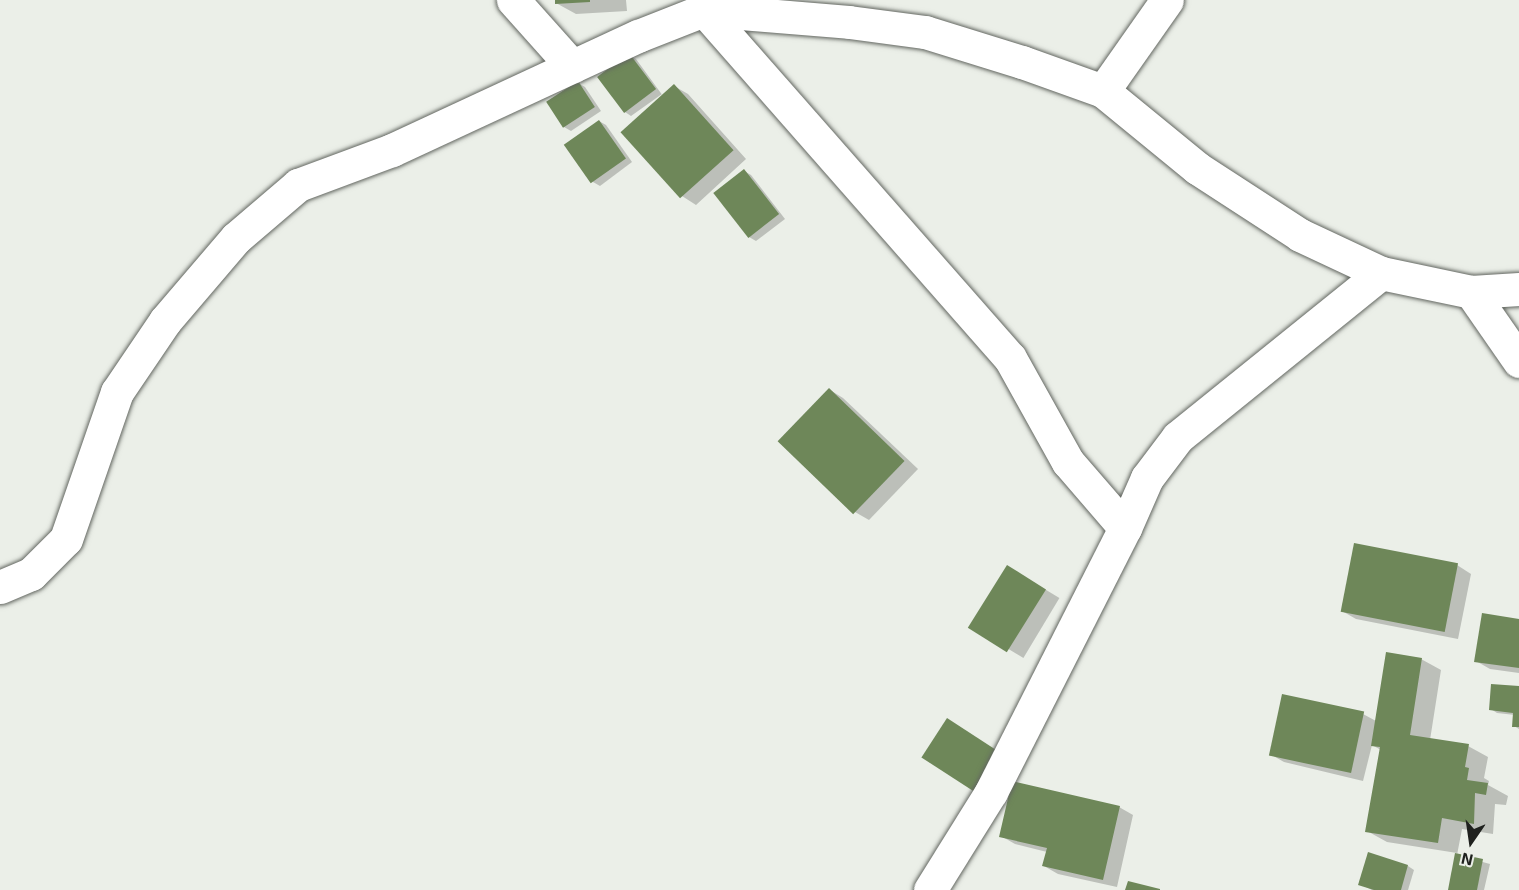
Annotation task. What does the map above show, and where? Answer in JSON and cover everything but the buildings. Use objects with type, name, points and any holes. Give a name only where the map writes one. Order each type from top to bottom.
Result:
[{"type":"street","points":[[513,0],[572,66]]},
{"type":"street","points":[[1103,91],[1167,0]]},
{"type":"street","points":[[704,10],[1010,358],[1068,462],[1125,528]]},
{"type":"street","points":[[0,587],[31,574],[66,540],[117,392],[165,321],[236,238],[298,185],[392,150],[572,66],[704,10],[849,22],[925,32],[1103,91],[1215,180],[1300,235],[1381,273],[1471,292],[1519,289]]},
{"type":"street","points":[[930,890],[991,792],[1125,528],[1147,478],[1178,437],[1381,273]]},
{"type":"street","points":[[1471,292],[1519,361]]}]
